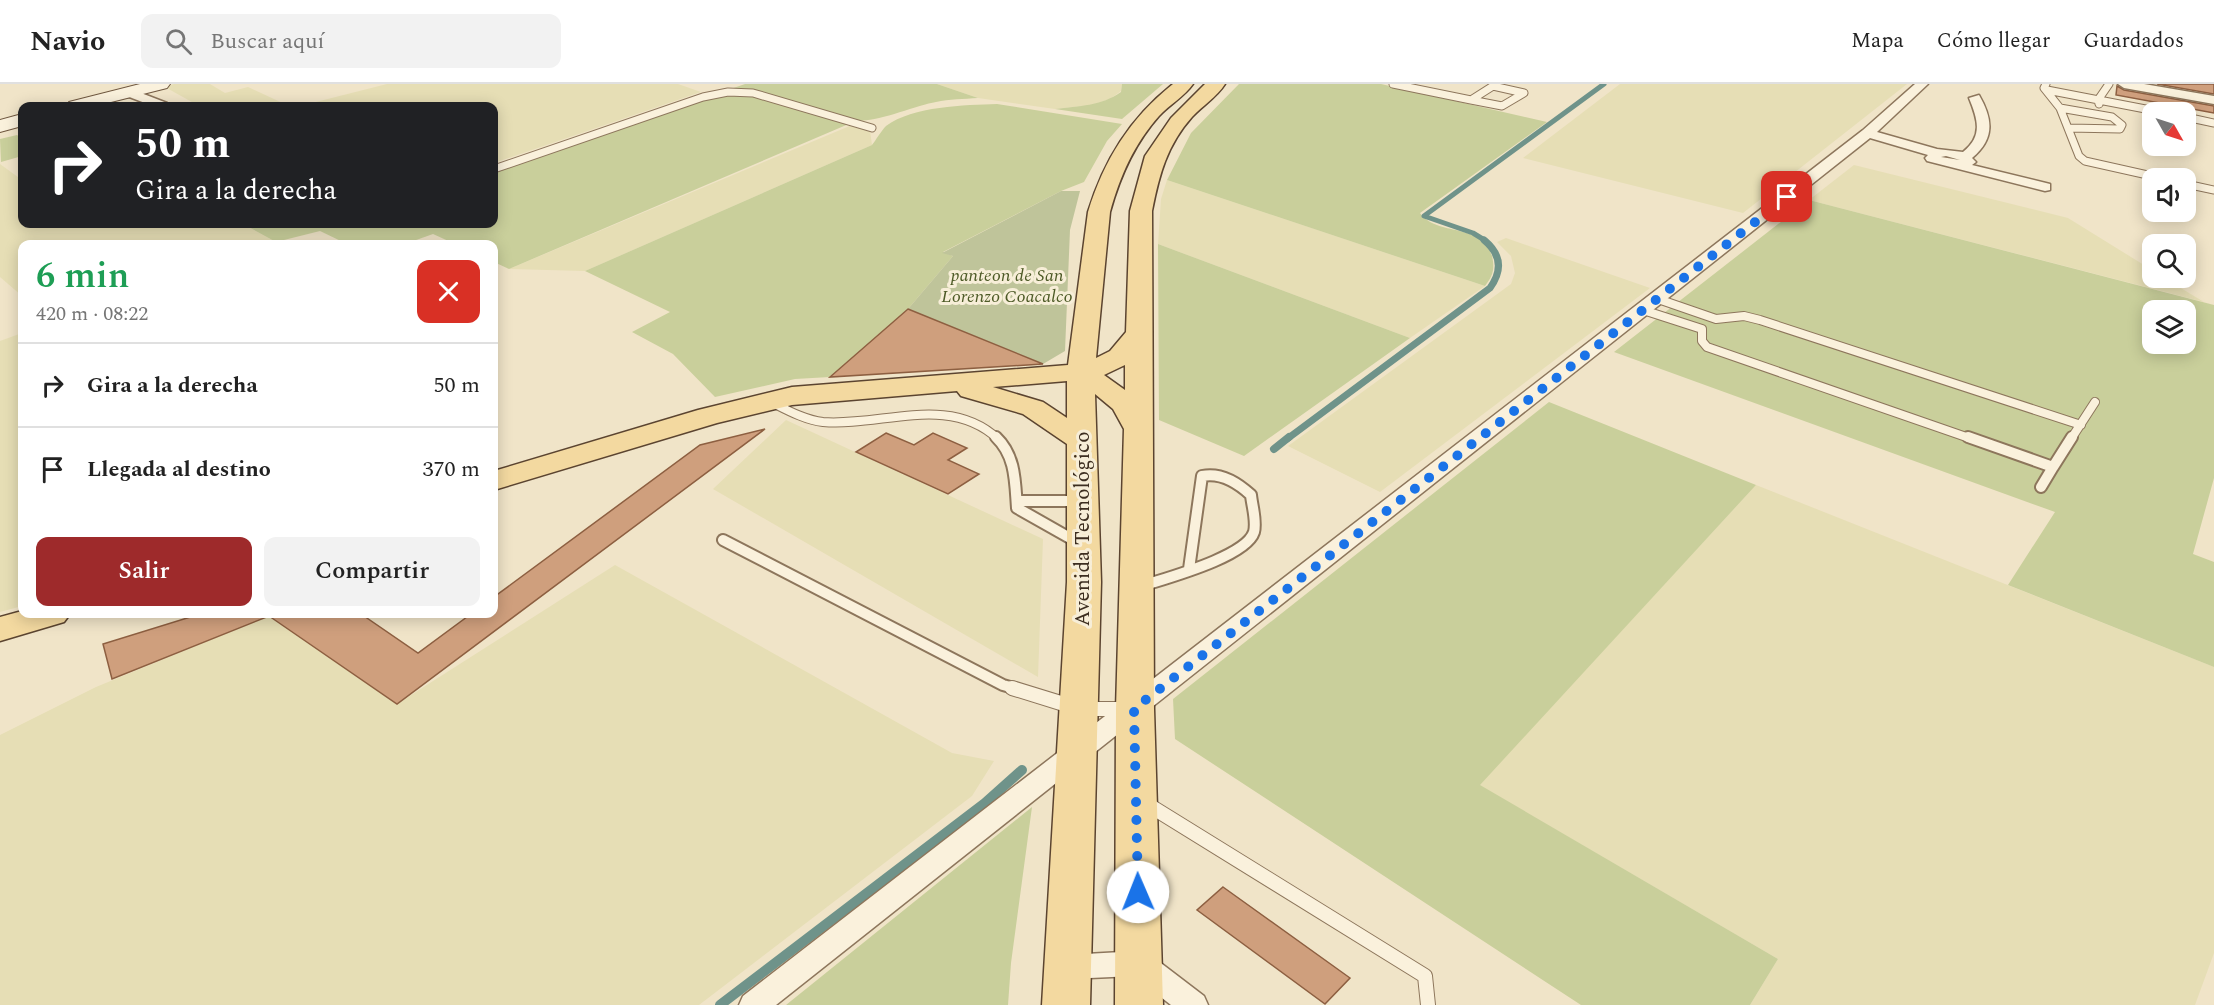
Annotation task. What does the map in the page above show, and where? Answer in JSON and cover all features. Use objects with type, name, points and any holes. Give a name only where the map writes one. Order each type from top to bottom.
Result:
[{"type":"main road","name":"Avenida Tecnológico","points":[[1066,1005],[1080,709],[1083,545],[1081,373],[1099,212],[1105,188],[1138,124],[1184,84]]},
{"type":"main road","points":[[1139,1005],[1134,709],[1141,211],[1151,167],[1167,137],[1185,114],[1216,84]]},
{"type":"main road","points":[[498,480],[768,401],[818,392],[1081,373],[1100,368],[1120,357],[1141,331]]},
{"type":"main road","points":[[1081,373],[1099,383],[1121,401],[1139,430]]},
{"type":"main road","points":[[934,384],[987,393],[1033,408],[1083,441]]},
{"type":"main road","points":[[0,629],[38,618]]},
{"type":"street","points":[[92,102],[160,84]]},
{"type":"street","points":[[754,1005],[1865,136],[1922,84]]},
{"type":"street","points":[[2124,84],[2214,100]]},
{"type":"street","points":[[129,93],[153,102]]},
{"type":"street","points":[[1960,161],[1974,151],[1986,131],[1975,98]]},
{"type":"street","points":[[0,126],[18,121]]},
{"type":"street","points":[[1865,136],[1931,151],[2045,187]]},
{"type":"street","points":[[1068,967],[1139,963],[1193,1005]]},
{"type":"lane","points":[[1393,84],[1470,100],[1505,106],[1524,93],[1493,86],[1470,100]]},
{"type":"lane","points":[[2101,114],[2098,100],[2109,84]]},
{"type":"lane","points":[[2046,87],[2142,108]]},
{"type":"lane","points":[[2046,87],[2060,108],[2079,156],[2085,161],[2142,174]]},
{"type":"lane","points":[[498,168],[703,97],[728,92],[753,93],[872,128]]},
{"type":"lane","points":[[2060,108],[2101,114],[2119,120],[2122,125],[2120,129],[2110,130],[2068,128]]},
{"type":"lane","points":[[2196,119],[2214,123]]},
{"type":"lane","points":[[2196,186],[2214,190]]},
{"type":"lane","points":[[1650,304],[1716,319],[1744,316],[1760,320],[2080,425]]},
{"type":"lane","points":[[1650,304],[1702,329],[1702,341],[1707,346],[2054,467]]},
{"type":"lane","points":[[768,401],[820,421],[909,413],[959,417],[978,424],[995,435],[1005,448],[1015,471],[1017,501],[1020,510],[1083,545]]},
{"type":"lane","points":[[2041,487],[2096,402]]},
{"type":"lane","points":[[1136,588],[1189,569],[1234,551],[1252,537],[1254,530],[1251,495],[1240,485],[1215,473],[1202,476],[1200,481],[1189,569]]},
{"type":"lane","points":[[1017,501],[1082,501]]},
{"type":"lane","points":[[723,540],[1003,685],[1080,709],[1134,709]]},
{"type":"lane","points":[[1136,798],[1425,976],[1428,1005]]},
{"type":"shaded area","points":[[174,84],[210,84],[225,93],[248,87],[280,102],[192,102],[165,87]]},
{"type":"shaded area","points":[[387,84],[678,84],[701,92],[498,162],[498,102],[316,102]]},
{"type":"shaded area","points":[[937,84],[1122,84],[1121,91],[1110,99],[1091,105],[1055,109],[978,98]]},
{"type":"shaded area","points":[[1620,84],[1907,84],[1743,213],[1523,158]]},
{"type":"shaded area","points":[[852,125],[870,131],[872,145],[585,271],[509,269]]},
{"type":"shaded area","points":[[0,164],[18,177],[18,228],[250,228],[272,240],[18,240],[18,293],[0,277]]},
{"type":"shaded area","points":[[1854,165],[2068,218],[2142,264],[2142,286],[1809,200]]},
{"type":"shaded area","points":[[1167,180],[1485,286],[1410,338],[1158,244],[1161,199]]},
{"type":"shaded area","points":[[1506,238],[1650,288],[1380,492],[1288,446],[1511,284],[1515,273],[1511,256],[1497,242]]},
{"type":"shaded area","points":[[2150,288],[2181,288],[2204,302]]},
{"type":"shaded area","points":[[18,334],[18,607],[0,612],[0,341]]},
{"type":"shaded area","points":[[786,420],[1043,539],[1038,677],[713,489]]},
{"type":"shaded area","points":[[1756,485],[2214,667],[2214,953],[2195,1005],[1750,1005],[1778,959],[1479,785]]},
{"type":"shaded area","points":[[615,565],[952,753],[994,761],[972,796],[699,1005],[0,1005],[0,735],[96,687],[264,618],[272,618],[397,704]]},
{"type":"green space","points":[[745,84],[937,84],[978,98],[941,101],[884,117],[858,120],[509,269],[498,264],[498,240],[446,240],[433,234],[416,240],[339,240],[320,231],[284,240],[272,240],[250,228],[498,228],[498,171]]},
{"type":"green space","points":[[1122,84],[1163,84],[1122,119],[1055,109],[1090,105],[1106,100],[1121,92]]},
{"type":"green space","points":[[1239,84],[1381,84],[1547,122],[1420,213],[1437,225],[1479,238],[1487,245],[1492,256],[1493,269],[1492,276],[1485,286],[1167,180],[1191,133]]},
{"type":"green space","points":[[997,104],[1122,124],[1107,141],[1084,182],[1061,191],[943,252],[953,256],[908,309],[830,377],[795,379],[715,397],[673,354],[632,332],[670,312],[585,271],[872,145],[886,126],[897,119],[940,108]]},
{"type":"green space","points":[[18,136],[18,157],[1,162],[0,139]]},
{"type":"green space","name":"panteon de San Lorenzo Coacalco","points":[[1061,191],[1080,191],[1070,230],[1065,351],[1043,364],[908,309],[953,256],[942,253]]},
{"type":"green space","points":[[1809,200],[2195,300],[2142,300],[2142,354],[2196,354],[2196,300],[2214,305],[2214,478],[2193,554],[2214,562],[2214,667],[2008,585],[2055,512],[1614,352]]},
{"type":"green space","points":[[1158,244],[1410,338],[1244,456],[1159,420]]},
{"type":"green space","points":[[1549,402],[1756,485],[1480,785],[1778,959],[1750,1005],[1581,1005],[1175,739],[1173,699]]},
{"type":"green space","points":[[1032,807],[1011,963],[1008,1005],[786,1005]]},
{"type":"building","points":[[2157,84],[2214,84],[2214,94]]},
{"type":"building","points":[[2117,86],[2124,90],[2192,102],[2154,102],[2116,95]]},
{"type":"building","points":[[2196,103],[2214,106],[2214,113],[2196,110]]},
{"type":"building","points":[[908,309],[1043,364],[830,377]]},
{"type":"building","points":[[765,429],[397,704],[272,618],[367,618],[418,653],[466,618],[498,618],[498,594],[700,445]]},
{"type":"building","points":[[886,433],[914,445],[933,433],[967,448],[948,460],[979,474],[948,494],[856,452]]},
{"type":"building","points":[[187,618],[264,618],[112,679],[103,644]]},
{"type":"building","points":[[1223,887],[1350,978],[1325,1004],[1197,910]]},
{"type":"waterway","points":[[1486,241],[1473,233],[1424,216],[1604,84]]},
{"type":"waterway","points":[[1287,439],[1490,288],[1497,275],[1498,262],[1494,251],[1484,240]]},
{"type":"waterway","points":[[1274,449],[1289,437]]},
{"type":"waterway","points":[[720,1005],[985,803],[1022,770]]},
{"type":"route","points":[[1138,892],[1134,709],[1787,197]]}]
